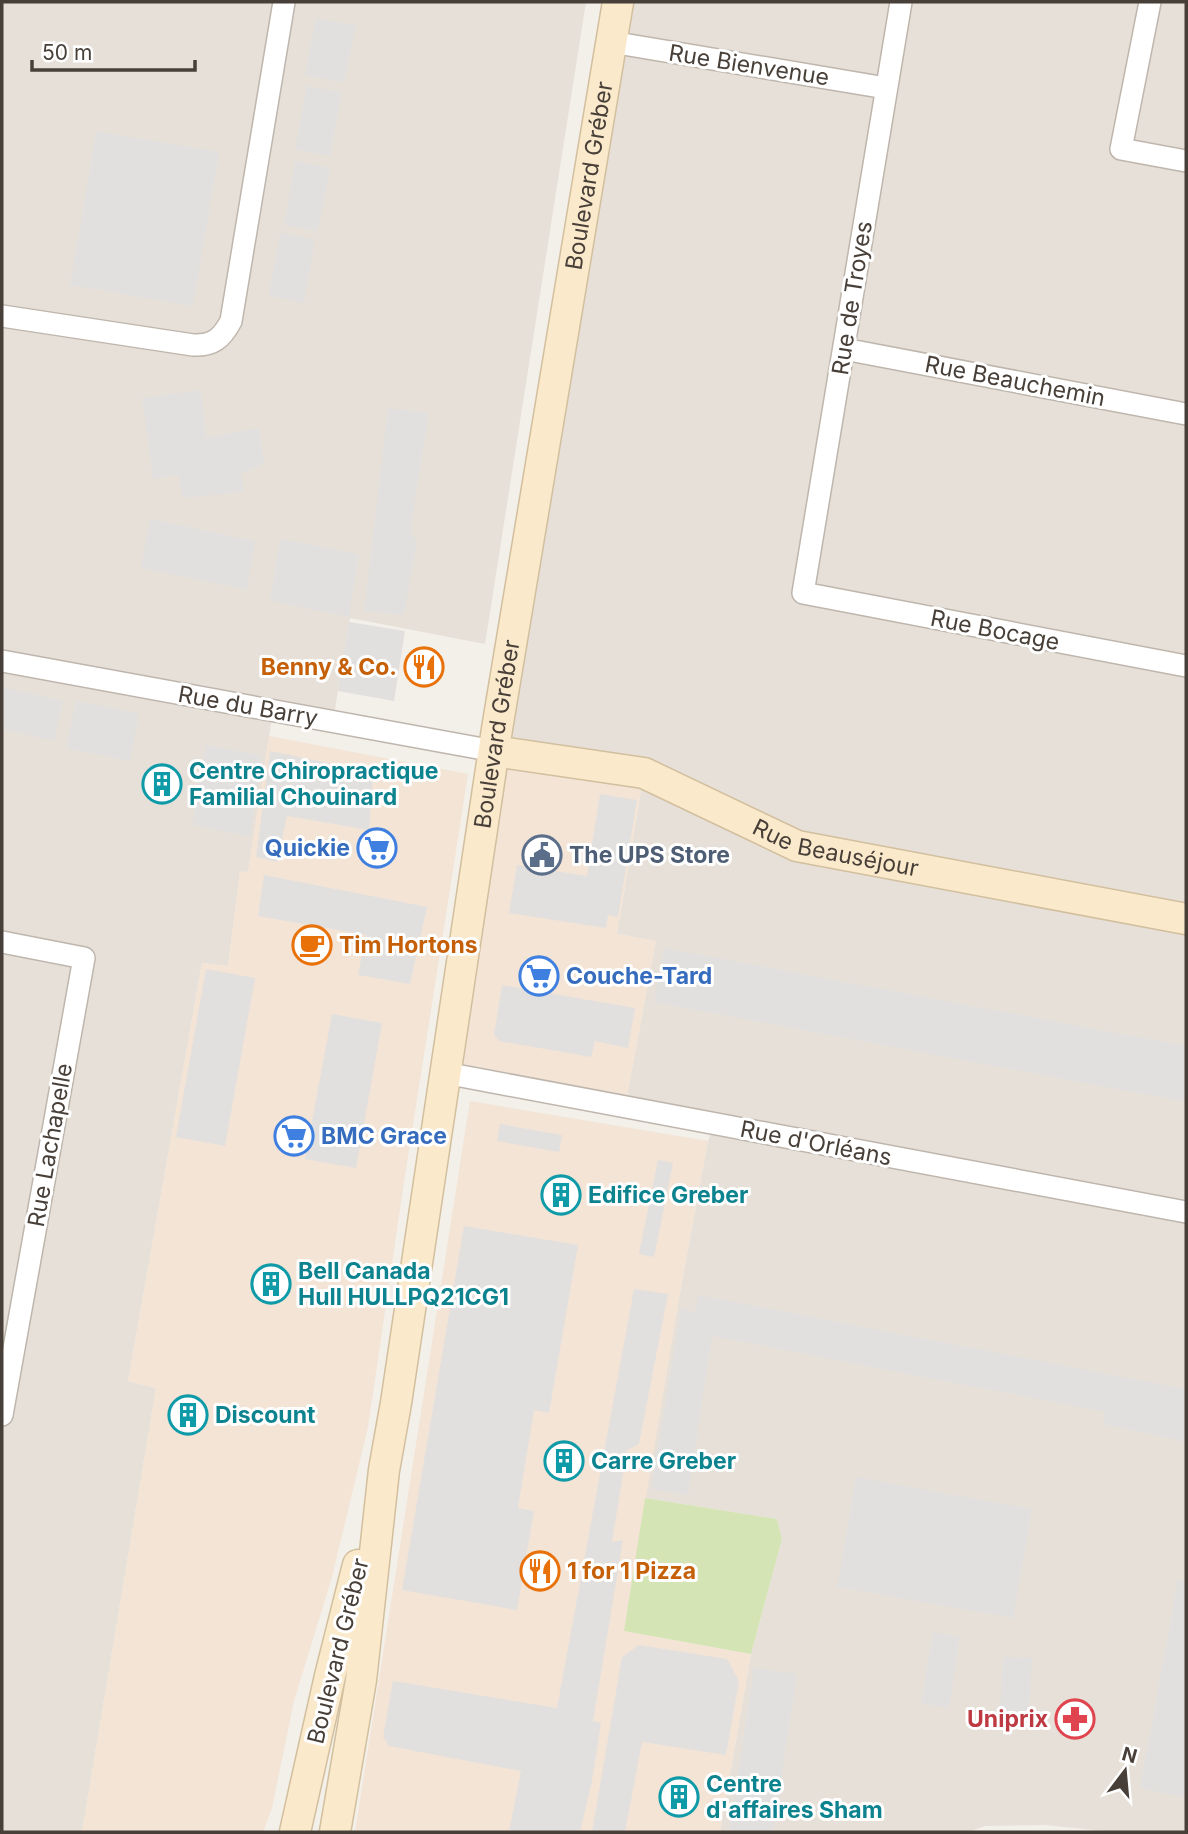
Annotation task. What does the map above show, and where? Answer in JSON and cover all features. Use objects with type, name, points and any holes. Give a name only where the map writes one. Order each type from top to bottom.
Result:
[{"type":"main road","name":"Boulevard Gréber","points":[[335,1832],[361,1680],[384,1470],[494,751],[618,2]]},
{"type":"main road","name":"Rue Beauséjour","points":[[494,751],[644,773],[797,846],[1186,919]]},
{"type":"main road","name":"Boulevard Gréber","points":[[295,1832],[330,1676],[384,1470]]},
{"type":"street","points":[[2,316],[193,345],[205,346],[217,341],[231,321],[284,2]]},
{"type":"street","name":"Rue de Troyes","points":[[803,593],[901,2]]},
{"type":"street","points":[[1150,2],[1121,149],[1186,162]]},
{"type":"street","name":"Rue Bienvenue","points":[[611,43],[886,88]]},
{"type":"street","name":"Rue Beauchemin","points":[[844,349],[1186,414]]},
{"type":"street","name":"Rue Bocage","points":[[803,593],[1186,666]]},
{"type":"street","name":"Rue du Barry","points":[[2,662],[494,751]]},
{"type":"street","name":"Rue Lachapelle","points":[[2,942],[84,958],[2,1415]]},
{"type":"street","name":"Rue d'Orléans","points":[[445,1073],[1186,1212]]},
{"type":"shaded area","points":[[2,2],[586,2],[485,644],[350,618],[333,721],[273,711],[248,872],[240,872],[228,966],[202,963],[128,1381],[156,1388],[82,1832],[2,1832]]},
{"type":"shaded area","points":[[618,2],[1186,2],[1186,1832],[1114,1832],[1045,1825],[985,1826],[968,1832],[720,1832],[751,1654],[782,1539],[777,1519],[645,1498],[681,1287],[708,1141],[714,1124],[625,1107],[656,941],[617,934],[644,773],[494,751]]},
{"type":"shaded area","points":[[316,18],[356,26],[344,83],[305,75]]},
{"type":"shaded area","points":[[307,86],[342,92],[330,156],[295,149]]},
{"type":"shaded area","points":[[96,131],[219,152],[193,306],[70,285]]},
{"type":"shaded area","points":[[295,161],[330,168],[318,231],[284,225]]},
{"type":"shaded area","points":[[280,233],[315,239],[304,303],[269,296]]},
{"type":"shaded area","points":[[201,390],[206,438],[259,428],[264,464],[241,474],[244,492],[183,498],[178,475],[153,479],[142,398]]},
{"type":"shaded area","points":[[388,408],[429,413],[410,532],[417,541],[404,615],[364,611]]},
{"type":"shaded area","points":[[150,519],[255,541],[247,590],[141,568]]},
{"type":"shaded area","points":[[280,539],[359,554],[349,617],[270,601]]},
{"type":"shaded area","points":[[349,622],[405,631],[394,701],[338,691]]},
{"type":"shaded area","points":[[2,687],[63,701],[54,741],[2,729]]},
{"type":"shaded area","points":[[76,701],[139,713],[130,761],[66,748]]},
{"type":"shaded area","points":[[269,736],[468,774],[368,1427],[332,1577],[294,1701],[272,1808],[263,1832],[82,1832],[156,1388],[128,1381],[202,963],[228,966],[240,871],[248,872]]},
{"type":"shaded area","points":[[206,745],[262,756],[250,837],[192,825]]},
{"type":"shaded area","points":[[270,751],[373,772],[369,830],[287,816],[277,862],[256,857]]},
{"type":"shaded area","points":[[494,751],[644,773],[617,934],[656,941],[625,1107],[445,1073]]},
{"type":"shaded area","points":[[600,794],[637,800],[618,917],[608,915],[606,928],[509,913],[517,865],[587,876]]},
{"type":"shaded area","points":[[264,875],[427,907],[410,984],[358,975],[366,935],[258,916]]},
{"type":"shaded area","points":[[664,948],[1186,1046],[1186,1102],[654,1002]]},
{"type":"shaded area","points":[[206,969],[255,978],[225,1146],[176,1137]]},
{"type":"shaded area","points":[[502,985],[635,1008],[628,1048],[595,1041],[591,1057],[499,1041],[494,1035]]},
{"type":"shaded area","points":[[332,1014],[382,1023],[356,1168],[305,1159]]},
{"type":"shaded area","points":[[470,1101],[708,1141],[624,1631],[751,1654],[720,1832],[355,1832]]},
{"type":"shaded area","points":[[500,1124],[562,1135],[559,1152],[497,1141]]},
{"type":"shaded area","points":[[658,1160],[673,1163],[654,1257],[639,1254]]},
{"type":"shaded area","points":[[464,1226],[578,1245],[549,1413],[534,1410],[518,1508],[534,1511],[517,1610],[402,1590]]},
{"type":"shaded area","points":[[634,1289],[668,1294],[639,1444],[627,1450],[612,1542],[623,1540],[593,1721],[601,1723],[592,1781],[580,1832],[509,1832],[521,1771],[389,1746],[383,1737],[393,1681],[557,1708]]},
{"type":"shaded area","points":[[698,1295],[1186,1389],[1186,1442],[1103,1424],[1105,1412],[712,1336],[688,1495],[651,1489],[681,1308],[695,1313]]},
{"type":"shaded area","points":[[856,1477],[1032,1509],[1013,1618],[837,1587]]},
{"type":"shaded area","points":[[1178,1580],[1186,1582],[1186,1798],[1140,1788]]},
{"type":"shaded area","points":[[933,1632],[960,1637],[949,1708],[921,1703]]},
{"type":"shaded area","points":[[639,1645],[727,1659],[739,1681],[726,1755],[642,1742],[625,1832],[592,1832],[622,1657]]},
{"type":"shaded area","points":[[1003,1657],[1032,1658],[1028,1729],[999,1727]]},
{"type":"shaded area","points":[[754,1668],[797,1674],[773,1832],[729,1832]]},
{"type":"green space","points":[[645,1498],[777,1519],[782,1539],[751,1654],[624,1631]]},
{"type":"place","name":"Benny & Co.","points":[[424,667]]},
{"type":"place","name":"Centre Chiropractique Familial Chouinard","points":[[162,784]]},
{"type":"place","name":"Quickie","points":[[377,848]]},
{"type":"place","name":"The UPS Store","points":[[542,855]]},
{"type":"place","name":"Tim Hortons","points":[[312,945]]},
{"type":"place","name":"Couche-Tard","points":[[539,976]]},
{"type":"place","name":"BMC Grace","points":[[294,1136]]},
{"type":"place","name":"Edifice Greber","points":[[561,1195]]},
{"type":"place","name":"Bell Canada Hull HULLPQ21CG1","points":[[271,1284]]},
{"type":"place","name":"Discount","points":[[188,1415]]},
{"type":"place","name":"Carre Greber","points":[[564,1461]]},
{"type":"place","name":"1 for 1 Pizza","points":[[540,1571]]},
{"type":"place","name":"Uniprix","points":[[1075,1719]]},
{"type":"place","name":"Centre d'affaires Sham","points":[[679,1797]]}]
